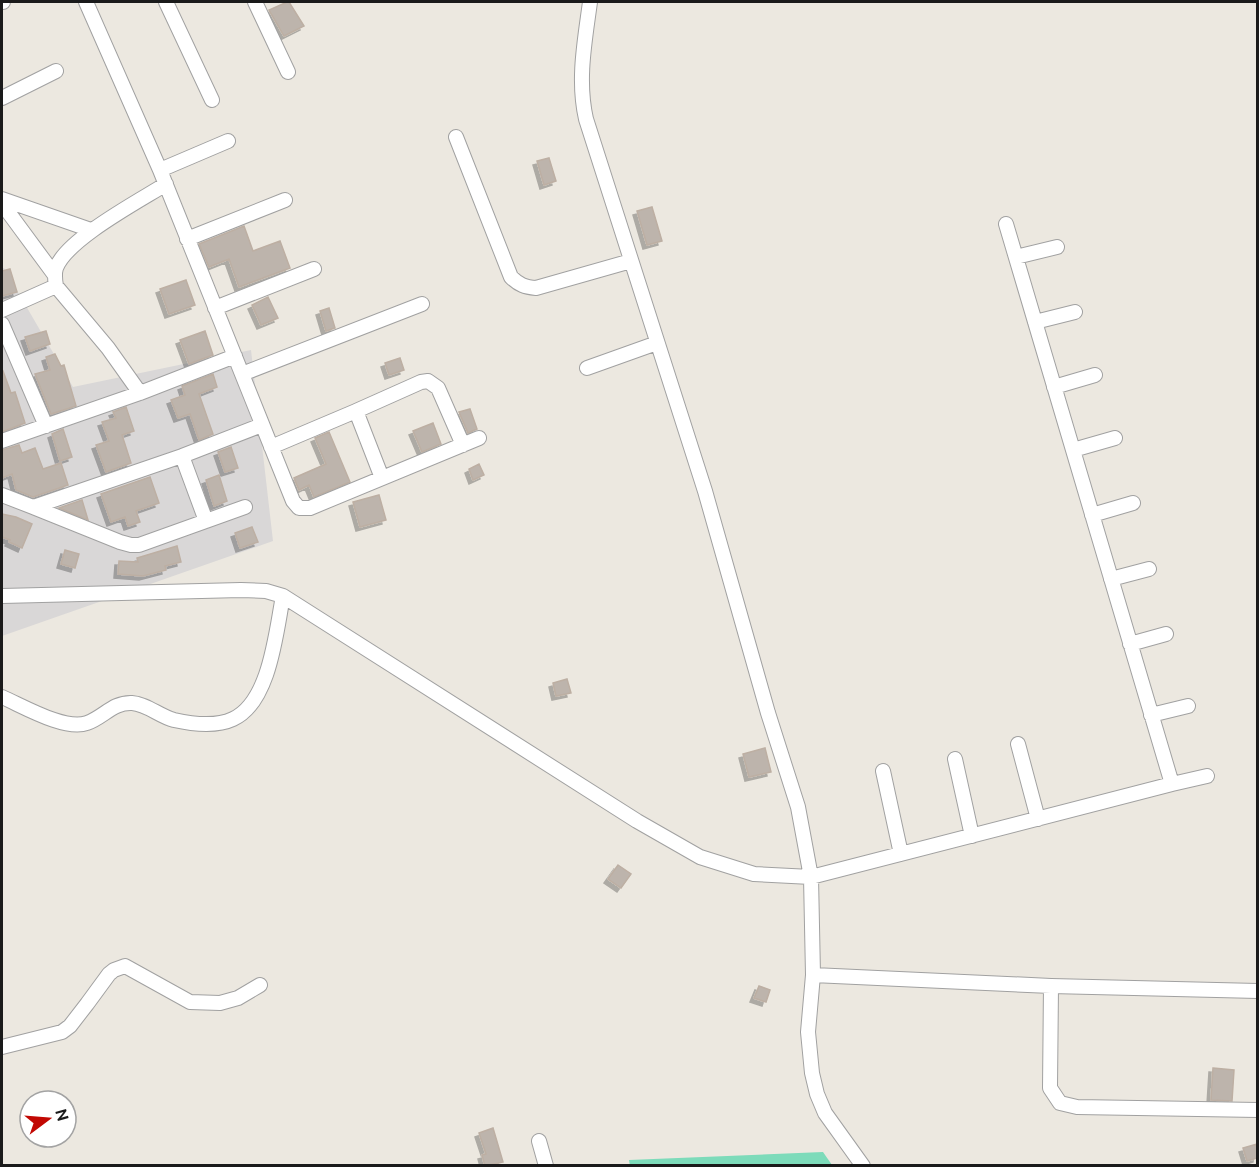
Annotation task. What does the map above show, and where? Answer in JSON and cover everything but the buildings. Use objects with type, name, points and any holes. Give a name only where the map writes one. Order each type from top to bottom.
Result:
[{"type":"street","points":[[87,2],[166,184],[293,501],[299,508],[310,508],[479,438]]},
{"type":"street","points":[[166,2],[212,100]]},
{"type":"street","points":[[255,2],[288,72]]},
{"type":"street","points":[[590,2],[582,69],[582,101],[705,491],[768,713],[798,807],[811,877],[813,975],[808,1032],[812,1074],[825,1113],[863,1166]]},
{"type":"street","points":[[2,98],[56,71]]},
{"type":"street","points":[[456,137],[511,277],[518,284],[536,288],[631,261]]},
{"type":"street","points":[[160,170],[228,141]]},
{"type":"street","points":[[55,280],[57,266],[64,256],[91,230],[166,184]]},
{"type":"street","points":[[187,239],[285,200]]},
{"type":"street","points":[[5,206],[91,230]]},
{"type":"street","points":[[5,206],[55,280],[140,393]]},
{"type":"street","points":[[1006,224],[1172,784]]},
{"type":"street","points":[[1016,257],[1057,246]]},
{"type":"street","points":[[215,308],[314,269]]},
{"type":"street","points":[[2,310],[55,280]]},
{"type":"street","points":[[242,374],[422,303]]},
{"type":"street","points":[[1035,322],[1075,312]]},
{"type":"street","points":[[2,324],[46,426]]},
{"type":"street","points":[[587,368],[657,344]]},
{"type":"street","points":[[2,441],[140,393],[234,356]]},
{"type":"street","points":[[1054,387],[1095,375]]},
{"type":"street","points":[[271,447],[428,381],[438,388],[463,445]]},
{"type":"street","points":[[356,411],[382,478]]},
{"type":"street","points":[[33,507],[182,456],[262,425]]},
{"type":"street","points":[[1073,450],[1114,438]]},
{"type":"street","points":[[182,456],[206,521]]},
{"type":"street","points":[[2,495],[131,545],[139,545],[245,507]]},
{"type":"street","points":[[1092,515],[1132,503]]},
{"type":"street","points":[[1111,579],[1149,569]]},
{"type":"street","points":[[2,596],[241,590],[266,591],[283,596],[637,821],[700,857],[754,874],[811,877],[1207,776]]},
{"type":"street","points":[[2,697],[69,724],[86,724],[114,706],[123,703],[142,705],[173,720],[205,724],[234,719],[251,704],[266,675],[283,596]]},
{"type":"street","points":[[1130,644],[1166,634]]},
{"type":"street","points":[[1151,715],[1188,706]]},
{"type":"street","points":[[1018,744],[1038,819]]},
{"type":"street","points":[[955,759],[972,836]]},
{"type":"street","points":[[883,771],[901,854]]},
{"type":"street","points":[[2,1047],[62,1032],[70,1026],[109,974],[114,969],[125,966],[190,1002],[220,1003],[238,998],[260,986]]},
{"type":"street","points":[[813,975],[1051,986],[1257,991]]},
{"type":"street","points":[[1051,986],[1050,1088],[1060,1103],[1077,1107],[1257,1110]]},
{"type":"street","points":[[539,1141],[546,1166]]},
{"type":"shaded area","points":[[4,268],[73,387],[251,350],[273,541],[2,636],[2,269]]},
{"type":"green space","points":[[823,1152],[832,1165],[630,1166],[629,1160]]}]
